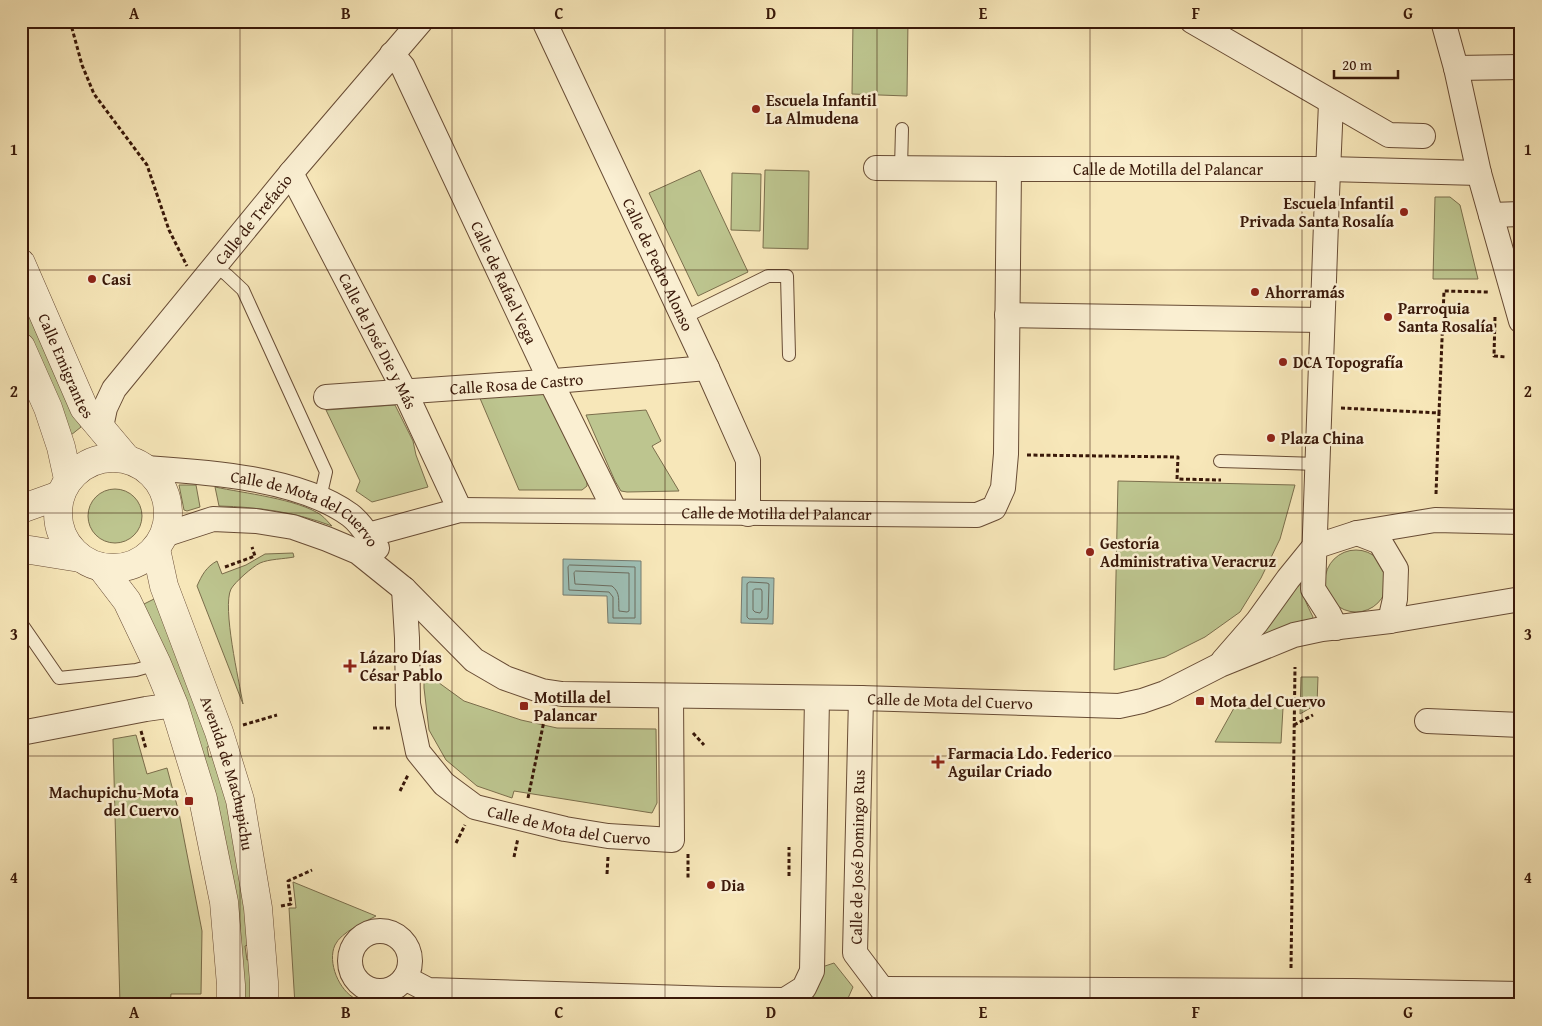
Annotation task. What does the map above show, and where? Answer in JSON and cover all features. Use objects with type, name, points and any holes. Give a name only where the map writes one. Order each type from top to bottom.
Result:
[{"type":"street","name":"Calle de Trefacio","points":[[102,427],[105,408],[114,389],[291,173],[420,21]]},
{"type":"street","name":"Calle de Pedro Alonso","points":[[544,21],[707,368],[748,460],[748,514]]},
{"type":"street","points":[[1192,21],[1389,135],[1423,136]]},
{"type":"street","points":[[1443,21],[1456,68],[1479,173],[1521,321]]},
{"type":"street","name":"Calle de Rafael Vega","points":[[392,54],[403,67],[551,382],[615,511]]},
{"type":"street","points":[[1456,68],[1521,67]]},
{"type":"street","points":[[1331,102],[1313,589],[1330,614],[1336,628]]},
{"type":"street","name":"Calle de Motilla del Palancar","points":[[876,168],[1009,170],[1328,169],[1479,173]]},
{"type":"street","name":"Calle de Motilla del Palancar","points":[[368,535],[460,510],[977,515],[994,508],[1003,488],[1006,454],[1009,170]]},
{"type":"street","name":"Calle de José Die y Más","points":[[291,173],[405,392],[460,510]]},
{"type":"street","points":[[1491,214],[1521,214]]},
{"type":"street","name":"Calle Emigrantes","points":[[21,263],[84,408],[136,464]]},
{"type":"street","points":[[1007,315],[1322,320]]},
{"type":"street","points":[[21,347],[48,408],[61,447],[64,487],[57,512],[61,534],[90,563]]},
{"type":"street","name":"Calle Rosa de Castro","points":[[326,397],[551,382],[707,368]]},
{"type":"street","points":[[21,509],[64,487],[83,466],[105,458],[136,464],[165,491],[169,511],[160,542],[142,562],[123,568],[30,550],[21,550]]},
{"type":"street","name":"Calle de Mota del Cuervo","points":[[136,464],[201,471],[270,483],[320,498],[351,516],[426,610]]},
{"type":"street","name":"Calle de Mota del Cuervo","points":[[160,542],[213,518],[256,521],[293,527],[327,539],[358,552],[404,589],[474,660],[505,678],[531,688],[562,694],[861,698],[1119,706],[1165,693],[1220,665],[1294,636],[1322,629],[1390,621],[1521,598]]},
{"type":"street","points":[[1314,547],[1357,533],[1435,520],[1521,522]]},
{"type":"street","points":[[1357,533],[1380,542],[1396,568],[1395,599],[1390,621]]},
{"type":"street","name":"Avenida de Machupichu","points":[[160,542],[164,586],[219,732],[240,800],[258,908],[264,1005]]},
{"type":"street","name":"Calle de Mota del Cuervo","points":[[1220,665],[1257,622],[1314,547]]},
{"type":"street","name":"Avenida de Machupichu","points":[[90,563],[127,601],[174,705],[203,798],[224,902],[231,1005]]},
{"type":"street","name":"Calle de Mota del Cuervo","points":[[404,589],[408,704],[418,752],[444,784],[475,807],[565,829],[608,836],[672,840],[671,696]]},
{"type":"street","points":[[406,978],[428,990],[785,1000],[804,988],[812,971],[817,698]]},
{"type":"street","name":"Calle de José Domingo Rus","points":[[861,698],[855,954],[878,997]]},
{"type":"street","points":[[21,733],[174,705]]},
{"type":"street","points":[[1427,721],[1521,725]]},
{"type":"street","points":[[878,997],[1353,991],[1521,994]]},
{"type":"lane","points":[[901,168],[902,129]]},
{"type":"lane","points":[[215,266],[243,290],[326,472],[320,498]]},
{"type":"lane","points":[[683,318],[768,276],[787,276],[788,355]]},
{"type":"lane","points":[[1220,461],[1318,464]]},
{"type":"lane","points":[[21,623],[59,678],[136,670],[157,664]]},
{"type":"path","points":[[70,21],[82,65],[94,94],[147,165],[169,230],[190,273]]},
{"type":"path","points":[[1436,494],[1444,291],[1490,292]]},
{"type":"path","points":[[1496,313],[1494,356],[1506,357]]},
{"type":"path","points":[[1338,408],[1439,413]]},
{"type":"path","points":[[1024,455],[1178,457],[1177,479],[1227,480]]},
{"type":"path","points":[[225,567],[254,556],[252,547]]},
{"type":"path","points":[[1291,974],[1295,668]]},
{"type":"path","points":[[243,725],[277,715]]},
{"type":"path","points":[[1294,724],[1312,715]]},
{"type":"path","points":[[527,803],[544,721]]},
{"type":"path","points":[[139,726],[146,748]]},
{"type":"path","points":[[688,727],[704,745]]},
{"type":"path","points":[[788,876],[789,847]]},
{"type":"path","points":[[688,849],[688,878]]},
{"type":"path","points":[[291,904],[288,881],[312,870]]},
{"type":"green space","points":[[853,21],[908,21],[907,96],[852,94]]},
{"type":"green space","points":[[700,170],[748,272],[698,296],[649,193]]},
{"type":"green space","points":[[765,170],[809,171],[808,249],[763,248]]},
{"type":"green space","points":[[732,173],[761,174],[760,231],[731,230]]},
{"type":"green space","points":[[1435,197],[1450,197],[1460,205],[1478,279],[1433,279]]},
{"type":"green space","points":[[21,289],[81,427],[71,435],[21,319]]},
{"type":"green space","points":[[545,393],[587,481],[587,486],[582,490],[519,490],[479,396]]},
{"type":"green space","points":[[395,405],[413,441],[428,487],[372,502],[356,491],[360,481],[326,410]]},
{"type":"green space","points":[[646,410],[661,441],[652,446],[679,491],[621,491],[586,415]]},
{"type":"green space","points":[[1118,481],[1295,485],[1280,539],[1261,578],[1240,612],[1205,637],[1165,657],[1114,670]]},
{"type":"green space","points":[[179,485],[196,485],[200,507],[187,511],[184,510]]},
{"type":"green space","points":[[215,487],[270,497],[311,509],[321,515],[332,526],[276,511],[219,506]]},
{"type":"green space","points":[[115,489],[125,491],[134,497],[140,506],[142,516],[140,526],[134,535],[125,541],[115,543],[105,541],[96,535],[90,526],[88,516],[90,506],[96,497],[105,491]]},
{"type":"green space","points":[[1350,550],[1362,550],[1378,559],[1385,569],[1387,581],[1385,593],[1378,603],[1362,612],[1350,612],[1339,607],[1330,598],[1325,587],[1325,575],[1330,564],[1339,555]]},
{"type":"green space","points":[[293,553],[294,557],[260,563],[244,575],[231,589],[229,598],[230,627],[243,704],[197,586],[205,572],[217,561],[222,574],[246,565],[265,554]]},
{"type":"green space","points":[[1301,577],[1304,598],[1313,617],[1311,621],[1260,638],[1257,635]]},
{"type":"green space","points":[[156,598],[211,746],[207,747],[209,757],[215,756],[230,810],[251,944],[245,946],[247,960],[253,959],[254,1005],[244,1005],[142,605]]},
{"type":"green space","points":[[424,672],[464,701],[521,720],[557,728],[656,729],[657,803],[652,813],[514,791],[512,798],[477,786],[446,760],[429,730]]},
{"type":"green space","points":[[1301,677],[1318,677],[1317,704],[1300,714]]},
{"type":"green space","points":[[1234,708],[1283,708],[1281,743],[1215,742]]},
{"type":"green space","points":[[136,735],[147,774],[167,768],[179,813],[202,931],[201,994],[171,994],[170,1005],[120,1005],[113,739]]},
{"type":"green space","points":[[293,882],[376,916],[342,936],[335,945],[333,952],[336,975],[344,990],[358,1000],[374,1005],[295,1005],[289,908],[296,908]]},
{"type":"green space","points":[[834,963],[853,987],[845,1005],[806,1005],[818,987],[822,967]]},
{"type":"green space","points":[[1074,1003],[1074,1005],[914,1005]]},
{"type":"water","points":[[563,559],[641,561],[641,624],[608,623],[607,596],[563,595]]},
{"type":"water","points":[[742,577],[774,578],[773,624],[741,623]]},
{"type":"place","name":"Escuela Infantil La Almudena","points":[[756,109]]},
{"type":"place","name":"Escuela Infantil Privada Santa Rosalía","points":[[1404,212]]},
{"type":"place","name":"Casi","points":[[92,279]]},
{"type":"place","name":"Ahorramás","points":[[1255,292]]},
{"type":"place","name":"Parroquia Santa Rosalía","points":[[1388,317]]},
{"type":"place","name":"DCA Topografía","points":[[1283,362]]},
{"type":"place","name":"Plaza China","points":[[1271,438]]},
{"type":"place","name":"Gestoría Administrativa Veracruz","points":[[1090,552]]},
{"type":"place","name":"Lázaro Días César Pablo","points":[[350,666]]},
{"type":"place","name":"Mota del Cuervo","points":[[1200,701]]},
{"type":"place","name":"Motilla del Palancar","points":[[524,706]]},
{"type":"place","name":"Farmacia Ldo. Federico Aguilar Criado","points":[[938,762]]},
{"type":"place","name":"Machupichu-Mota del Cuervo","points":[[189,801]]},
{"type":"place","name":"Dia","points":[[711,885]]}]
